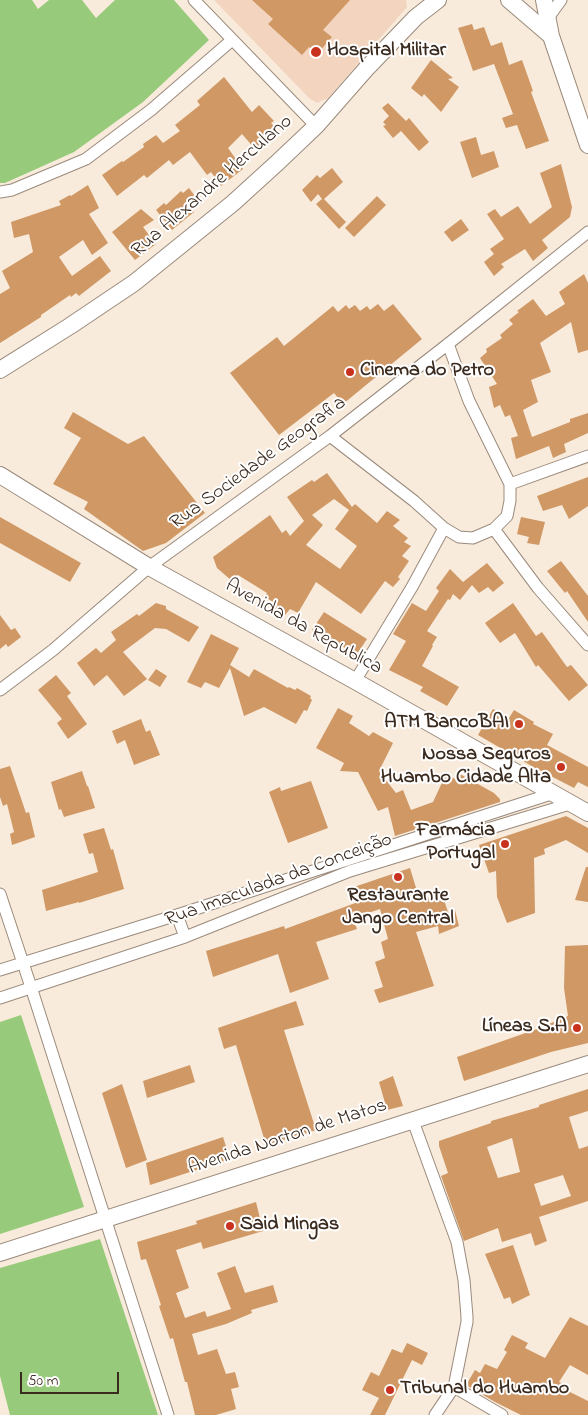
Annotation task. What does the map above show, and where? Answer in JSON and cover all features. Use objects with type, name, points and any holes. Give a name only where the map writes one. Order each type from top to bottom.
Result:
[{"type":"main road","points":[[416,17],[420,0]]},
{"type":"main road","name":"Rua Alexandre Herculano","points":[[0,370],[134,283],[233,203],[316,126],[366,69],[416,17],[438,0]]},
{"type":"main road","points":[[509,0],[551,36]]},
{"type":"main road","points":[[544,0],[551,36],[588,145]]},
{"type":"main road","name":"Avenida da Republica","points":[[0,476],[149,567],[588,812]]},
{"type":"main road","name":"Avenida Norton de Matos","points":[[0,1252],[588,1064]]},
{"type":"street","points":[[194,0],[316,126]]},
{"type":"street","points":[[548,18],[561,0]]},
{"type":"street","points":[[0,192],[12,190],[86,159],[152,110],[232,40]]},
{"type":"street","name":"Rua Sociedade Geografia","points":[[0,690],[53,650],[149,567],[330,436],[588,232]]},
{"type":"street","points":[[330,436],[414,500],[444,528],[459,537],[473,538],[494,529],[507,516],[510,501],[510,484],[469,401],[448,344]]},
{"type":"street","points":[[510,484],[588,456]]},
{"type":"street","points":[[355,681],[412,588],[444,528]]},
{"type":"street","points":[[494,529],[538,588],[588,645]]},
{"type":"street","name":"Rua Imaculada da Conceição","points":[[0,970],[554,793]]},
{"type":"street","name":"Rua Imaculada da Conceição","points":[[0,998],[185,937],[350,872],[572,803]]},
{"type":"street","points":[[0,894],[168,1415]]},
{"type":"street","points":[[177,915],[185,937]]},
{"type":"street","points":[[413,1121],[457,1242],[464,1280],[468,1322],[454,1387],[435,1415]]},
{"type":"street","points":[[454,1387],[502,1415]]},
{"type":"shaded area","name":"Hospital Militar","points":[[214,0],[406,0],[407,7],[328,98],[317,103],[309,98]]},
{"type":"green space","points":[[0,0],[32,0],[38,9],[49,0],[82,0],[96,18],[115,0],[174,0],[209,40],[143,102],[74,152],[5,183],[0,183]]},
{"type":"green space","points":[[21,1015],[84,1207],[0,1234],[0,1022]]},
{"type":"green space","points":[[100,1239],[158,1415],[10,1415],[0,1376],[0,1268]]},
{"type":"building","points":[[252,0],[350,0],[323,30],[332,37],[317,54],[309,47],[302,55],[268,24],[273,19]]},
{"type":"building","points":[[472,24],[474,30],[484,27],[491,46],[502,42],[509,65],[522,60],[533,91],[531,92],[549,141],[526,149],[517,125],[506,128],[502,118],[513,114],[494,64],[473,71],[458,28]]},
{"type":"building","points":[[431,60],[453,78],[448,79],[459,87],[441,112],[424,94],[422,97],[411,88]]},
{"type":"building","points":[[224,77],[252,112],[259,105],[274,121],[271,123],[277,129],[255,149],[242,134],[228,148],[243,169],[221,186],[211,172],[207,175],[190,152],[173,165],[169,160],[147,178],[144,175],[117,196],[102,175],[144,147],[143,144],[156,135],[163,143],[180,131],[175,125],[200,105],[197,101]]},
{"type":"building","points":[[388,103],[406,121],[409,118],[429,142],[419,151],[401,131],[393,138],[383,126],[386,125],[383,122],[389,116],[382,108]]},
{"type":"building","points":[[476,137],[481,155],[494,151],[499,167],[472,178],[460,142]]},
{"type":"building","points":[[561,164],[572,207],[570,217],[542,240],[548,248],[533,261],[525,249],[501,264],[504,267],[494,276],[484,262],[494,254],[490,249],[504,239],[487,214],[495,209],[501,217],[518,206],[530,224],[552,207],[540,173]]},
{"type":"building","points":[[332,168],[343,182],[324,199],[346,222],[339,229],[316,204],[322,199],[318,194],[311,202],[302,190],[317,175],[320,178]]},
{"type":"building","points":[[88,185],[99,208],[89,214],[108,243],[92,255],[83,240],[59,257],[72,276],[100,256],[111,271],[79,296],[76,293],[71,297],[70,295],[41,315],[41,317],[0,343],[0,294],[10,288],[2,271],[33,252],[29,234],[14,238],[11,222],[61,205],[59,201]]},
{"type":"building","points":[[189,188],[200,203],[192,209],[194,212],[172,230],[156,210],[164,203],[166,205],[181,191],[183,193]]},
{"type":"building","points":[[377,196],[386,205],[354,237],[345,228]]},
{"type":"building","points":[[141,209],[154,220],[143,227],[156,244],[135,260],[112,232]]},
{"type":"building","points":[[461,219],[469,230],[452,242],[444,232]]},
{"type":"building","points":[[584,274],[588,283],[588,350],[578,353],[571,322],[540,343],[551,372],[531,380],[538,402],[523,410],[532,437],[570,422],[570,419],[588,413],[588,433],[564,444],[566,452],[553,458],[549,446],[516,459],[511,438],[518,436],[510,415],[505,417],[500,405],[494,408],[489,387],[497,384],[480,358],[487,352],[486,349],[502,338],[500,335],[513,324],[509,320],[519,312],[517,311],[533,299],[546,316],[565,304],[559,292]]},
{"type":"building","points":[[378,304],[384,311],[393,304],[422,339],[343,404],[334,393],[279,435],[230,373],[277,337],[284,346],[333,306],[338,312],[346,305],[349,309],[355,305],[360,311],[367,306],[370,310]]},
{"type":"building","points":[[73,412],[128,444],[144,436],[205,513],[166,543],[143,551],[84,509],[88,502],[53,484],[81,438],[64,428]]},
{"type":"building","points":[[327,473],[352,507],[355,504],[377,523],[387,511],[400,520],[393,526],[408,538],[404,542],[411,546],[402,556],[409,561],[398,577],[400,579],[393,587],[385,581],[361,614],[316,582],[298,613],[290,609],[285,615],[274,609],[278,605],[265,597],[267,593],[238,575],[232,581],[217,568],[213,557],[270,515],[282,533],[286,530],[290,536],[304,521],[287,497],[312,480],[314,482]],"holes":[[[334,499],[349,510],[335,529],[357,546],[340,569],[306,545],[323,525],[312,515]]]},
{"type":"building","points":[[588,477],[588,506],[569,519],[562,505],[543,511],[537,496]]},
{"type":"building","points":[[0,517],[81,563],[70,582],[0,543]]},
{"type":"building","points":[[521,517],[545,522],[539,545],[527,543],[529,537],[517,534]]},
{"type":"building","points":[[561,561],[588,596],[588,622],[567,591],[565,593],[547,571]]},
{"type":"building","points":[[487,563],[504,583],[493,592],[488,587],[479,593],[472,585],[460,600],[453,594],[427,631],[437,637],[422,666],[459,687],[447,706],[420,691],[423,687],[389,670],[406,641],[393,634],[412,603],[426,611],[439,591],[436,588],[450,569],[463,582]]},
{"type":"building","points":[[156,603],[166,606],[166,609],[199,627],[189,642],[166,629],[155,628],[123,652],[147,679],[124,696],[107,675],[94,686],[77,663],[96,648],[101,653],[116,640],[111,632],[137,614],[139,616]]},
{"type":"building","points":[[513,603],[536,636],[542,632],[567,667],[571,665],[588,685],[569,701],[538,665],[536,667],[515,633],[500,643],[485,623]]},
{"type":"building","points":[[324,612],[367,639],[353,660],[342,653],[345,648],[312,630]]},
{"type":"building","points":[[0,615],[11,630],[15,628],[21,637],[8,647],[6,644],[0,649]]},
{"type":"building","points":[[211,634],[239,648],[230,665],[249,677],[254,669],[288,688],[295,690],[297,688],[311,696],[312,700],[307,711],[304,710],[296,724],[264,707],[244,716],[230,668],[219,688],[205,682],[201,688],[187,682]]},
{"type":"building","points":[[156,669],[167,676],[160,687],[148,680]]},
{"type":"building","points":[[56,675],[71,693],[67,696],[87,724],[68,739],[57,723],[62,719],[38,690]]},
{"type":"building","points":[[338,708],[353,716],[349,723],[369,736],[373,732],[393,743],[379,771],[396,793],[403,790],[411,810],[433,802],[446,774],[457,780],[460,774],[494,793],[500,799],[500,802],[395,836],[388,807],[378,811],[358,772],[340,771],[344,763],[316,748]]},
{"type":"building","points":[[493,709],[509,718],[514,710],[534,722],[533,724],[553,734],[547,745],[588,767],[588,787],[578,782],[574,788],[478,735]]},
{"type":"building","points":[[141,719],[146,732],[150,730],[160,755],[134,765],[125,740],[117,744],[112,731]]},
{"type":"building","points":[[10,766],[26,813],[29,812],[35,837],[12,845],[10,834],[14,832],[7,804],[3,806],[0,797],[0,769]]},
{"type":"building","points":[[82,771],[95,808],[64,817],[61,809],[59,810],[51,782]]},
{"type":"building","points":[[311,781],[328,828],[288,843],[269,792],[280,787],[281,791]]},
{"type":"building","points":[[566,816],[588,828],[588,853],[566,840],[544,849],[545,854],[534,858],[535,913],[507,923],[497,897],[496,871],[489,873],[479,845]]},
{"type":"building","points":[[104,828],[111,850],[113,849],[124,889],[46,911],[42,890],[98,872],[93,853],[89,854],[83,834]]},
{"type":"building","points":[[586,867],[588,867],[588,902],[575,900]]},
{"type":"building","points":[[410,868],[420,901],[442,894],[448,912],[455,910],[459,926],[439,934],[438,926],[416,932],[434,986],[379,1003],[374,990],[383,987],[375,962],[385,958],[381,942],[388,939],[380,909],[353,918],[357,929],[316,942],[329,979],[290,993],[278,954],[213,977],[206,951],[284,926],[285,929],[358,902],[354,887]]},
{"type":"building","points":[[588,945],[588,1043],[551,1052],[464,1081],[457,1057],[568,1016],[564,988],[565,946]]},
{"type":"building","points":[[296,1001],[304,1025],[284,1030],[316,1130],[266,1145],[236,1045],[224,1049],[218,1028]]},
{"type":"building","points":[[190,1065],[195,1082],[147,1098],[143,1081]]},
{"type":"building","points":[[393,1076],[403,1106],[387,1110],[379,1082]]},
{"type":"building","points":[[122,1084],[147,1160],[126,1168],[102,1093]]},
{"type":"building","points":[[588,1089],[588,1111],[569,1117],[579,1149],[588,1146],[588,1201],[539,1217],[547,1241],[535,1246],[531,1233],[502,1242],[498,1228],[464,1241],[441,1176],[448,1173],[439,1141],[491,1123],[491,1121],[539,1107],[539,1105]],"holes":[[[512,1138],[520,1172],[498,1178],[487,1147]],[[563,1175],[571,1196],[541,1206],[534,1184]]]},
{"type":"building","points":[[223,1137],[230,1159],[150,1185],[146,1163]]},
{"type":"building","points":[[256,1202],[263,1231],[203,1249],[201,1242],[176,1250],[189,1288],[176,1293],[185,1318],[205,1311],[207,1317],[231,1309],[217,1273],[235,1266],[245,1293],[273,1285],[278,1302],[251,1310],[252,1313],[226,1324],[192,1334],[198,1355],[217,1349],[226,1374],[235,1372],[239,1387],[231,1389],[236,1409],[216,1415],[195,1415],[173,1338],[170,1339],[146,1259],[141,1260],[137,1242],[197,1224],[196,1221]]},
{"type":"building","points":[[513,1245],[530,1295],[512,1304],[510,1297],[504,1299],[485,1254]]},
{"type":"building","points":[[570,1317],[588,1326],[588,1375],[570,1365],[559,1382],[566,1385],[564,1389],[588,1401],[588,1415],[521,1415],[466,1385],[475,1370],[480,1373],[485,1364],[497,1369],[507,1352],[504,1350],[512,1335],[528,1343],[525,1348],[545,1358]]},
{"type":"building","name":"Tribunal do Huambo","points":[[407,1343],[428,1353],[422,1365],[412,1360],[385,1415],[370,1415],[379,1398],[362,1390],[371,1372],[379,1376],[392,1349],[402,1353]]},
{"type":"place","name":"Hospital Militar","points":[[316,52]]},
{"type":"place","name":"Cinema do Petro","points":[[350,372]]},
{"type":"place","name":"ATM BancoBAI","points":[[519,724]]},
{"type":"place","name":"Nossa Seguros Huambo Cidade Alta","points":[[561,767]]},
{"type":"place","name":"Farmácia Portugal","points":[[505,844]]},
{"type":"place","name":"Restaurante Jango Central","points":[[398,877]]},
{"type":"place","name":"Líneas S.A","points":[[577,1028]]},
{"type":"place","name":"Said Mingas","points":[[230,1226]]},
{"type":"place","name":"Tribunal do Huambo","points":[[390,1390]]}]
